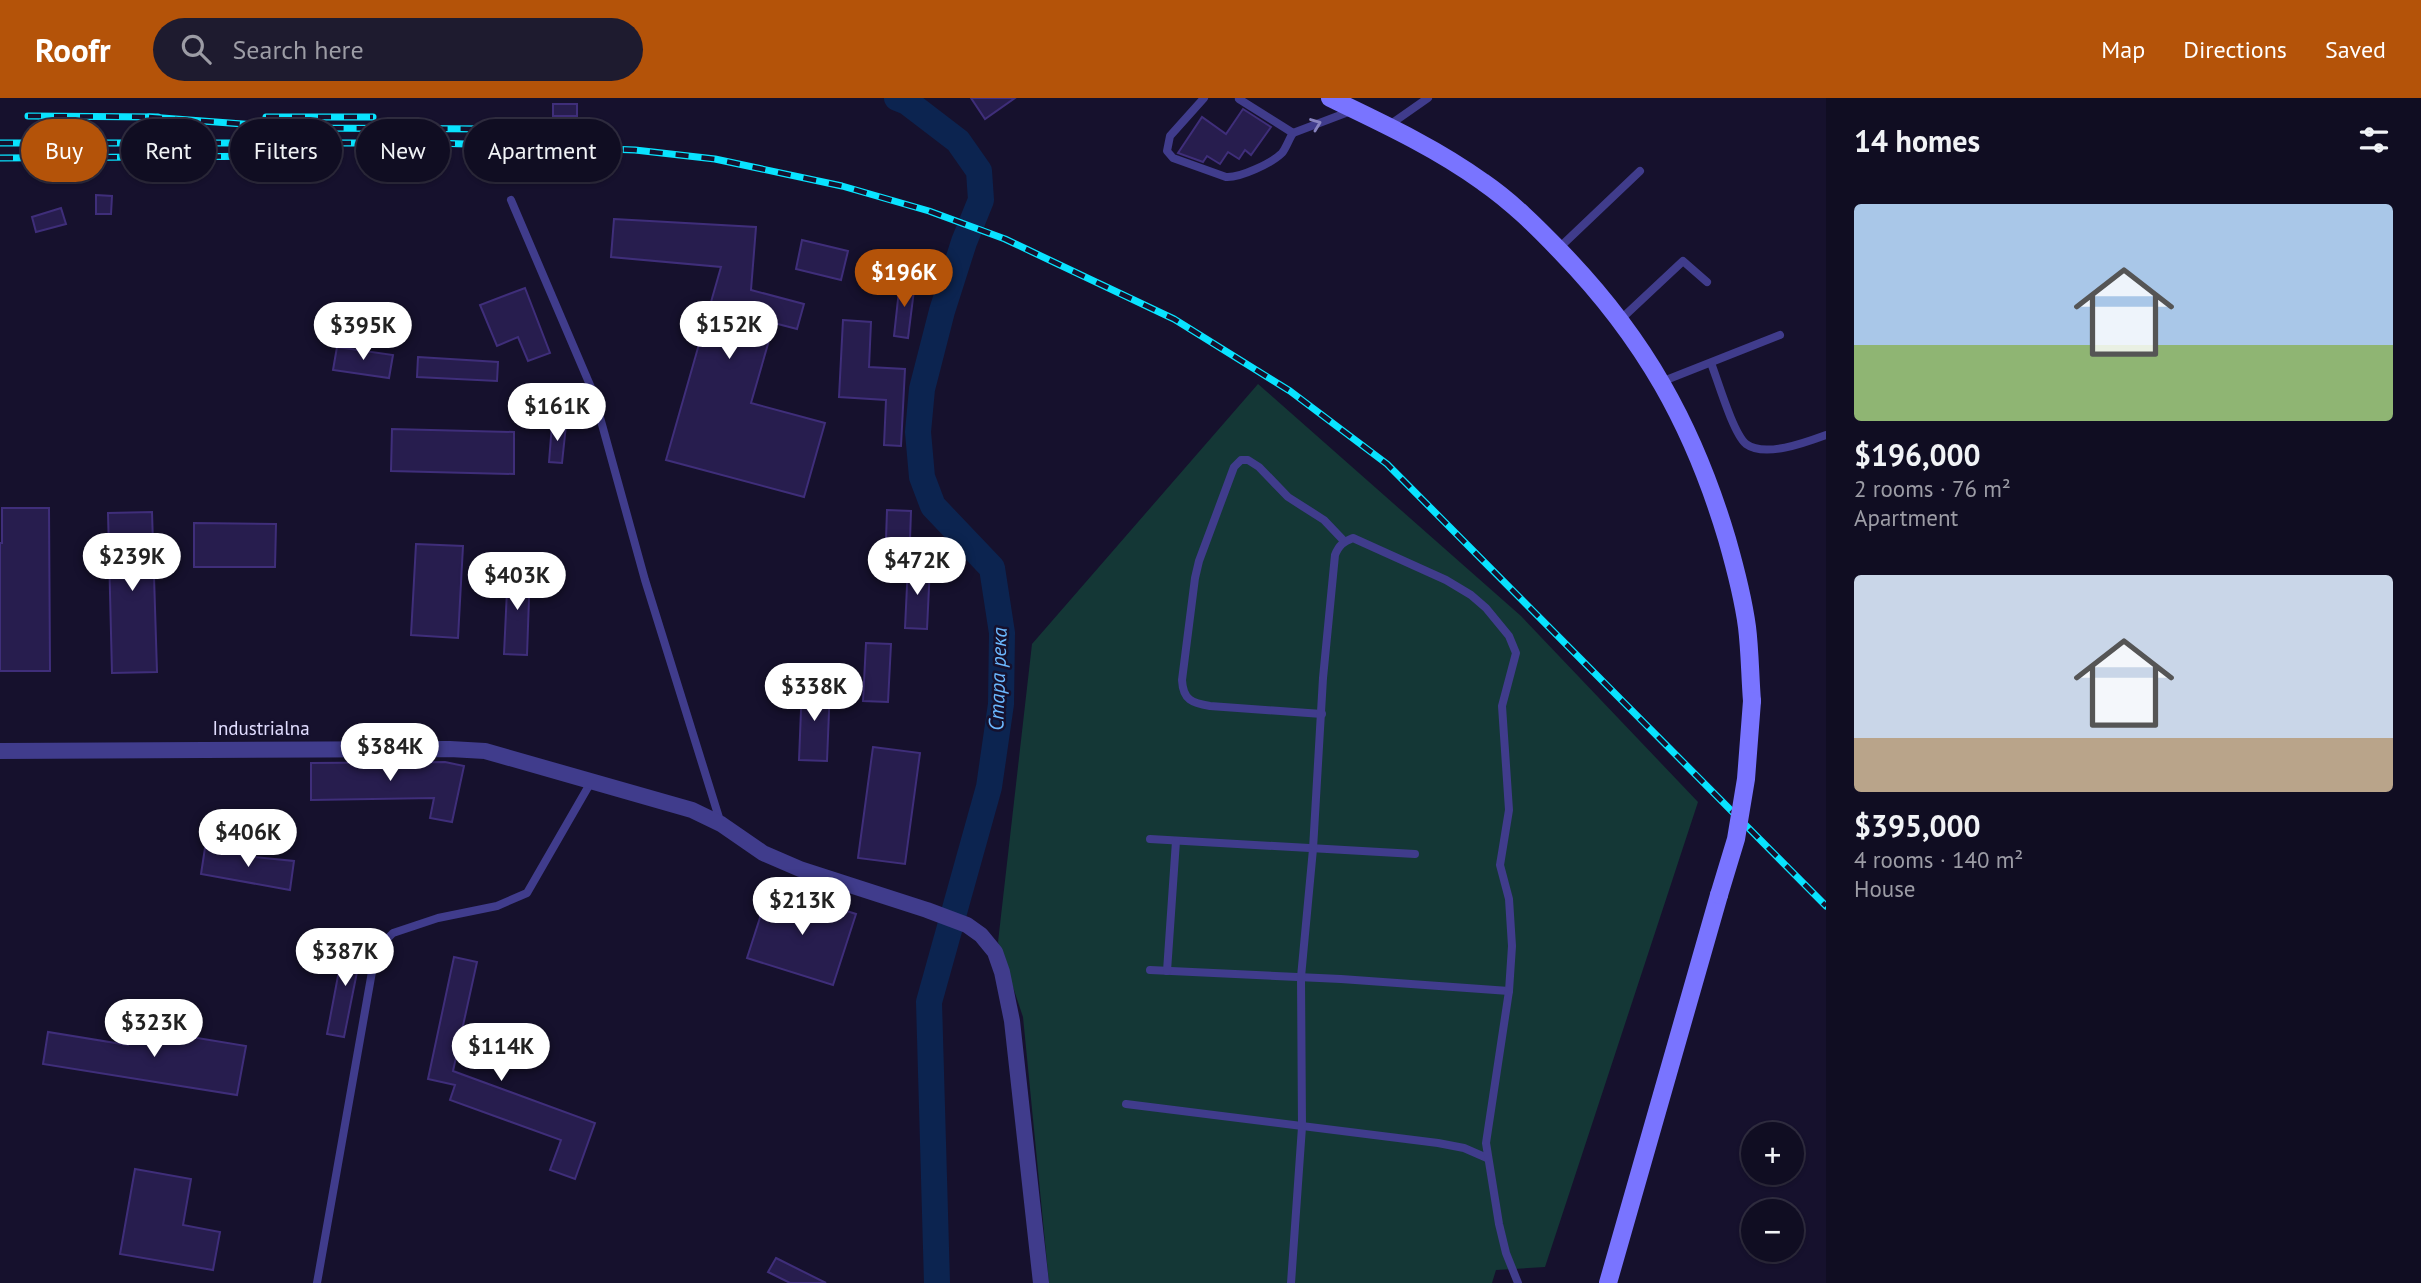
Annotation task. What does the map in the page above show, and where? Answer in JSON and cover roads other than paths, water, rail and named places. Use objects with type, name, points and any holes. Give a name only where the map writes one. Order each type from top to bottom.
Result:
[{"type":"main road","points":[[1330,98],[1351,104],[1483,182],[1521,211],[1599,292],[1639,345],[1694,444],[1713,494],[1735,567],[1747,625],[1752,701],[1746,779],[1736,839],[1608,1283]]},
{"type":"street","name":"Industrialna","points":[[0,751],[485,751],[692,810],[721,824],[764,853],[800,869],[967,925],[981,935],[995,952],[1002,972],[1012,1021],[1041,1283]]},
{"type":"lane","points":[[1205,98],[1170,136],[1167,151],[1173,158],[1226,177],[1245,175],[1282,153],[1293,133],[1351,104]]},
{"type":"lane","points":[[1388,126],[1428,98]]},
{"type":"lane","points":[[1238,99],[1293,133]]},
{"type":"lane","points":[[1558,248],[1640,171]]},
{"type":"lane","points":[[511,200],[593,392],[645,580],[721,824]]},
{"type":"lane","points":[[1620,320],[1683,261],[1707,282]]},
{"type":"lane","points":[[1661,382],[1780,335]]},
{"type":"lane","points":[[1711,363],[1735,426],[1745,443],[1758,449],[1794,446],[1826,435]]},
{"type":"lane","points":[[1322,714],[1210,706],[1194,704],[1187,699],[1182,680],[1192,598],[1199,561],[1234,467],[1241,460],[1248,460],[1259,467],[1288,496],[1324,520],[1344,541]]},
{"type":"lane","points":[[1291,1283],[1302,1127],[1301,977],[1313,849],[1332,575],[1338,547],[1353,538],[1463,590],[1486,608],[1513,645],[1515,659],[1502,699],[1509,810],[1500,865],[1509,911],[1512,946],[1509,992],[1486,1130],[1487,1158],[1506,1253],[1515,1281]]},
{"type":"lane","points":[[317,1283],[373,966],[382,944],[393,933],[438,918],[497,906],[527,893],[592,782]]},
{"type":"lane","points":[[1150,838],[1415,853]]},
{"type":"lane","points":[[1167,971],[1176,841]]},
{"type":"lane","points":[[1150,970],[1301,977],[1509,992]]},
{"type":"lane","points":[[1126,1104],[1438,1143],[1464,1148],[1487,1158]]},
{"type":"waterway","name":"Стара река","points":[[897,98],[907,102],[958,141],[979,171],[981,200],[964,242],[942,311],[922,389],[918,432],[922,477],[933,506],[992,568],[1002,633],[1001,704],[989,787],[929,1002],[937,1283]]},
{"type":"railway","points":[[28,116],[158,117]]},
{"type":"railway","points":[[149,117],[296,128],[464,129]]},
{"type":"railway","points":[[266,117],[373,117]]},
{"type":"railway","points":[[0,143],[436,143],[635,150],[715,159],[842,186],[929,211],[1005,239],[1174,319],[1290,391],[1387,464],[1826,906]]},
{"type":"railway","points":[[0,158],[230,156]]}]
